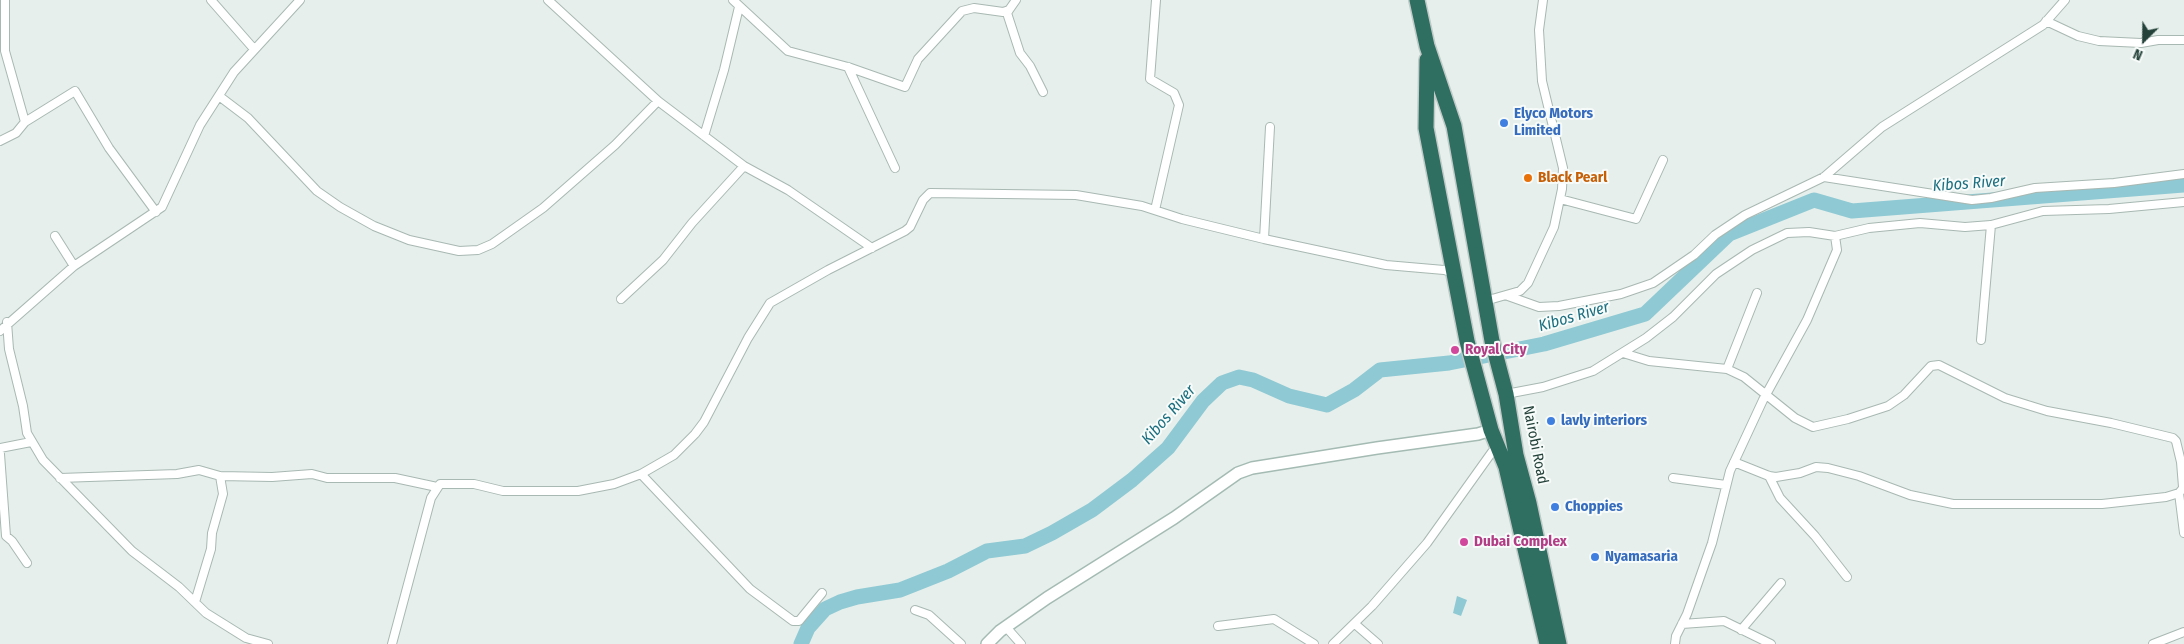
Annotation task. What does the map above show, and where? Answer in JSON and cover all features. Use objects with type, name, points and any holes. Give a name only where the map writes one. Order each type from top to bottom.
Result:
[{"type":"highway","points":[[1417,0],[1428,46],[1426,128],[1467,341],[1491,430],[1506,467],[1547,644]]},
{"type":"highway","name":"Nairobi Road","points":[[1428,46],[1456,136],[1492,341],[1506,394],[1516,455],[1529,503],[1559,644]]},
{"type":"highway","points":[[1429,140],[1456,136]]},
{"type":"main road","points":[[986,644],[1006,627],[1047,598],[1174,518],[1238,473],[1252,468],[1478,434],[1491,430]]},
{"type":"street","points":[[5,0],[5,51],[25,122]]},
{"type":"street","points":[[211,0],[254,49]]},
{"type":"street","points":[[0,330],[74,266],[162,207],[200,125],[234,72],[300,0]]},
{"type":"street","points":[[548,0],[658,101],[744,166],[788,190],[872,248]]},
{"type":"street","points":[[733,0],[788,51],[848,67],[905,88],[918,59],[962,11],[974,8],[1003,12],[1009,10]]},
{"type":"street","points":[[1016,0],[1006,13],[1020,53],[1030,66],[1043,92]]},
{"type":"street","points":[[1156,0],[1150,79],[1174,93],[1179,105],[1156,210]]},
{"type":"street","points":[[1485,300],[1520,292],[1528,283],[1554,227],[1560,199],[1563,168],[1542,81],[1539,30],[1543,0]]},
{"type":"street","points":[[1508,296],[1539,307],[1559,306],[1622,294],[1653,283],[1686,260],[1715,235],[1745,216],[1824,177],[1882,128],[2046,21],[2065,0]]},
{"type":"street","points":[[704,136],[724,70],[739,7]]},
{"type":"street","points":[[2046,21],[2078,36],[2100,41],[2141,44],[2158,40],[2184,40]]},
{"type":"street","points":[[848,67],[895,168]]},
{"type":"street","points":[[0,141],[16,133],[25,122],[75,91],[109,148],[156,212]]},
{"type":"street","points":[[219,96],[248,118],[317,191],[340,207],[374,226],[409,240],[459,251],[478,250],[492,244],[543,208],[615,145],[658,101]]},
{"type":"street","points":[[1264,239],[1270,128]]},
{"type":"street","points":[[1560,199],[1636,218],[1663,160]]},
{"type":"street","points":[[621,299],[663,260],[692,223],[744,166]]},
{"type":"street","points":[[1824,177],[1972,200],[1991,198],[2035,188],[2114,183],[2184,174]]},
{"type":"street","points":[[392,644],[431,498],[440,484],[474,484],[503,491],[578,491],[614,484],[642,474],[674,455],[704,422],[748,338],[770,303],[910,227],[927,195],[933,192],[1022,196],[1076,195],[1142,206],[1264,239],[1386,265],[1444,270],[1454,273]]},
{"type":"street","points":[[1506,394],[1580,377],[1623,353],[1673,318],[1716,274],[1768,241],[1787,234],[1809,232],[1835,236],[1869,228],[1920,223],[1965,227],[1991,225],[2043,211],[2109,209],[2184,202]]},
{"type":"street","points":[[1982,340],[1991,225]]},
{"type":"street","points":[[54,236],[74,266]]},
{"type":"street","points":[[1675,644],[1676,636],[1687,614],[1712,543],[1726,485],[1734,462],[1765,395],[1807,320],[1837,250],[1835,236]]},
{"type":"street","points":[[1727,369],[1757,293]]},
{"type":"street","points":[[7,322],[10,350],[27,433],[43,460],[132,551],[206,613],[228,629],[252,642],[268,644]]},
{"type":"street","points":[[1623,353],[1650,361],[1727,369],[1744,377],[1802,423],[1812,427],[1888,406],[1904,395],[1931,366],[1938,365],[1983,389],[2013,401],[2047,411],[2173,438],[2176,441],[2181,462],[2184,533]]},
{"type":"street","points":[[0,448],[31,442]]},
{"type":"street","points":[[1333,644],[1355,624],[1428,543],[1492,452]]},
{"type":"street","points":[[0,454],[6,536],[12,540],[27,563]]},
{"type":"street","points":[[1734,462],[1769,476],[1784,477],[1816,467],[1828,468],[1859,476],[1910,495],[1952,504],[2102,504],[2166,497],[2182,489]]},
{"type":"street","points":[[60,478],[177,474],[199,470],[220,476],[272,477],[312,474],[327,478],[395,478],[437,487]]},
{"type":"street","points":[[642,474],[750,589],[793,621],[799,621],[822,593]]},
{"type":"street","points":[[195,602],[211,549],[212,533],[223,494],[220,476]]},
{"type":"street","points":[[1769,476],[1780,498],[1815,536],[1847,577]]},
{"type":"street","points":[[1672,478],[1726,485]]},
{"type":"street","points":[[1741,630],[1781,583]]},
{"type":"street","points":[[915,610],[929,615],[961,644]]},
{"type":"street","points":[[1218,626],[1274,619],[1314,644]]},
{"type":"street","points":[[1682,624],[1724,621],[1771,644]]},
{"type":"street","points":[[1355,624],[1378,644]]},
{"type":"street","points":[[1006,627],[1021,644]]},
{"type":"street","points":[[2153,644],[2184,632]]},
{"type":"water","points":[[1457,596],[1467,600],[1461,616],[1453,613]]},
{"type":"waterway","name":"Kibos River","points":[[801,644],[808,628],[825,609],[840,602],[857,597],[900,590],[948,571],[987,551],[1025,546],[1092,510],[1132,480],[1168,448],[1203,401],[1222,383],[1239,377],[1253,380],[1289,396],[1327,405],[1354,390],[1380,370],[1449,363],[1544,344],[1645,314],[1729,234],[1814,200],[1852,211],[2184,185]]},
{"type":"place","name":"Elyco Motors Limited","points":[[1504,123]]},
{"type":"place","name":"Black Pearl","points":[[1528,178]]},
{"type":"place","name":"Royal City","points":[[1455,350]]},
{"type":"place","name":"lavly interiors","points":[[1551,421]]},
{"type":"place","name":"Choppies","points":[[1555,507]]},
{"type":"place","name":"Dubai Complex","points":[[1464,542]]},
{"type":"place","name":"Nyamasaria","points":[[1595,557]]}]
